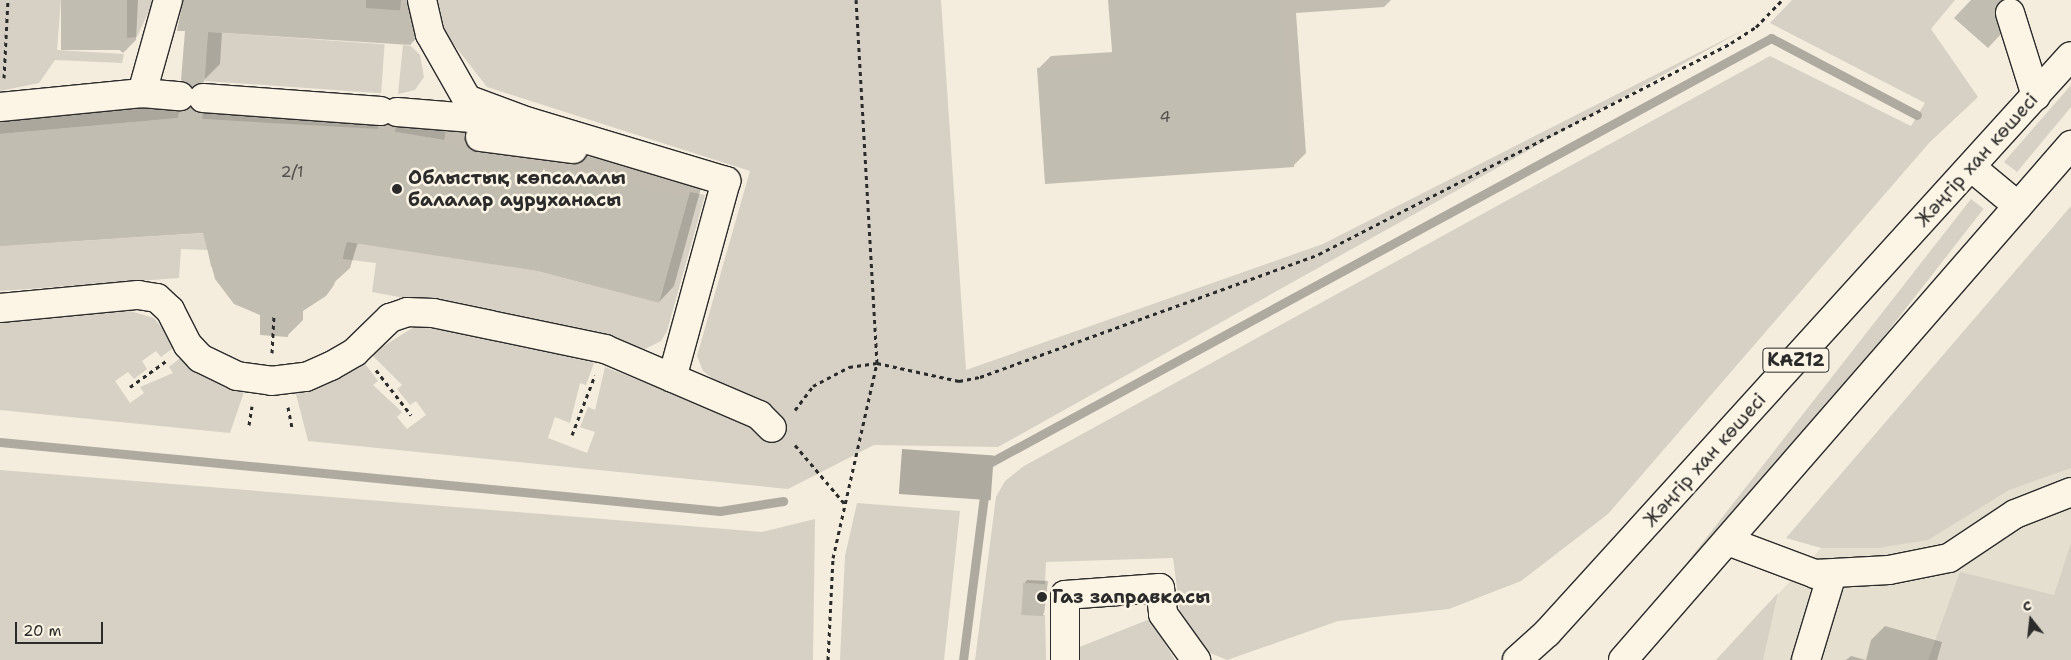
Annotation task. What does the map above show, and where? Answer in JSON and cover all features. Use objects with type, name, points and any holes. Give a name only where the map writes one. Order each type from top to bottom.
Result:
[{"type":"main road","points":[[142,93],[168,0]]},
{"type":"main road","points":[[394,112],[428,106],[440,90],[440,66],[422,0]]},
{"type":"main road","points":[[2010,13],[2036,96]]},
{"type":"main road","points":[[430,34],[467,99],[529,122],[726,181],[672,378]]},
{"type":"main road","name":"Жәңгір хан көшесі","points":[[1517,660],[1547,633],[2071,56]]},
{"type":"main road","points":[[2,106],[142,93],[529,122]]},
{"type":"main road","points":[[480,137],[658,160]]},
{"type":"main road","points":[[1623,660],[1730,542],[2071,144]]},
{"type":"main road","points":[[1971,167],[2018,206]]},
{"type":"main road","points":[[0,308],[138,295],[156,298],[170,310],[188,345],[217,368],[270,381],[306,377],[358,348],[390,318],[407,312],[433,313],[604,349],[759,415],[785,429]]},
{"type":"main road","points":[[1730,542],[1800,570],[1832,574],[1889,570],[1949,558],[2015,514],[2071,492]]},
{"type":"main road","points":[[1806,660],[1832,574]]},
{"type":"main road","points":[[1065,660],[1065,595],[1160,588],[1163,614],[1196,660]]},
{"type":"path","points":[[2,106],[8,0]]},
{"type":"path","points":[[828,660],[832,558],[877,363],[856,0]]},
{"type":"path","points":[[844,504],[785,429],[813,386],[849,367],[877,363],[959,381],[980,377],[1319,254],[1731,43],[1756,27],[1782,0]]},
{"type":"path","points":[[270,381],[274,315]]},
{"type":"path","points":[[130,387],[188,345]]},
{"type":"path","points":[[358,348],[411,415]]},
{"type":"path","points":[[572,435],[604,349]]},
{"type":"shaded area","points":[[0,0],[61,0],[57,50],[124,54],[122,63],[55,60],[39,83],[0,91]]},
{"type":"shaded area","points":[[127,0],[154,0],[137,37],[125,38]]},
{"type":"shaded area","points":[[366,0],[401,0],[400,11],[365,15]]},
{"type":"shaded area","points":[[433,0],[941,0],[966,370],[1323,244],[1747,28],[998,447],[874,445],[788,489],[308,441],[295,390],[363,361],[378,381],[373,385],[402,412],[397,417],[407,429],[426,415],[416,401],[410,405],[397,389],[402,385],[371,354],[414,327],[430,323],[594,363],[586,385],[580,383],[570,423],[555,417],[548,438],[587,453],[595,432],[580,427],[588,407],[595,410],[605,367],[740,420],[764,437],[767,407],[712,378],[703,371],[697,356],[750,171],[487,87],[441,28]]},
{"type":"shaded area","points":[[1792,0],[1955,0],[1931,29],[1978,97],[1929,143],[1608,514],[1521,581],[1449,609],[1338,621],[1227,660],[1208,652],[1180,612],[1173,558],[1046,562],[1045,584],[1023,583],[1022,615],[1045,615],[1046,660],[975,660],[996,497],[1005,481],[1024,466],[1770,56],[1911,126],[1925,103],[1770,23]]},
{"type":"shaded area","points":[[208,32],[385,44],[381,93],[205,81]]},
{"type":"shaded area","points":[[403,45],[411,46],[420,55],[424,77],[415,90],[398,94]]},
{"type":"shaded area","points":[[2071,85],[2071,107],[2017,172],[2004,162]]},
{"type":"shaded area","points":[[135,109],[179,109],[179,118],[0,134],[0,119]]},
{"type":"shaded area","points":[[203,109],[379,121],[378,131],[202,119]]},
{"type":"shaded area","points":[[396,123],[447,126],[444,140],[395,132]]},
{"type":"shaded area","points":[[690,192],[705,195],[667,331],[661,341],[645,349],[524,320],[372,292],[376,263],[343,259],[345,241],[537,271],[659,303]]},
{"type":"shaded area","points":[[1971,199],[1984,209],[1631,660],[1611,660]]},
{"type":"shaded area","points":[[2071,206],[2071,468],[2009,490],[1928,540],[1878,548],[1821,548],[1786,538]]},
{"type":"shaded area","points":[[207,233],[207,250],[181,249],[179,278],[0,291],[0,246]]},
{"type":"shaded area","points":[[130,311],[154,318],[176,346],[161,357],[156,351],[142,361],[147,369],[134,379],[128,372],[115,381],[130,403],[144,393],[140,387],[173,373],[169,367],[183,356],[195,370],[245,389],[230,433],[0,410],[0,320]]},
{"type":"shaded area","points":[[2071,372],[2071,660],[1716,660],[1860,507]]},
{"type":"shaded area","points":[[902,449],[994,455],[991,500],[899,494]]},
{"type":"shaded area","points":[[0,470],[762,532],[815,519],[813,660],[0,660]]},
{"type":"shaded area","points":[[857,503],[960,511],[944,660],[840,660],[845,556]]},
{"type":"shaded area","points":[[2071,543],[2071,660],[1928,660],[1960,572],[2054,595]]},
{"type":"shaded area","points":[[1778,593],[1763,660],[1716,660],[1762,610]]},
{"type":"shaded area","points":[[1150,619],[1175,660],[1077,660],[1077,648]]},
{"type":"building","points":[[61,0],[127,0],[127,50],[61,50]]},
{"type":"building","points":[[183,0],[366,0],[366,8],[409,11],[411,45],[208,32],[204,82],[192,87],[181,80],[185,31],[177,31]]},
{"type":"building","points":[[1108,0],[1282,0],[1294,167],[1045,184],[1037,68],[1113,63]]},
{"type":"building","points":[[1971,0],[2002,0],[1995,10],[2000,35],[1988,48],[1954,18]]},
{"type":"building","points":[[191,107],[202,114],[202,119],[379,129],[444,140],[478,152],[688,196],[659,303],[537,271],[347,242],[334,285],[326,296],[289,320],[288,337],[260,335],[260,315],[234,304],[215,279],[203,233],[0,246],[0,134],[178,118],[179,112]]},
{"type":"building","points":[[1023,583],[1045,584],[1043,616],[1021,615]]},
{"type":"waterway","points":[[982,467],[1771,38],[1917,115]]},
{"type":"waterway","points":[[0,442],[720,511],[783,501]]},
{"type":"waterway","points":[[963,660],[985,489]]},
{"type":"place","name":"Облыстық көпсалалы балалар ауруханасы","points":[[397,189]]},
{"type":"place","name":"Газ заправкасы","points":[[1042,597]]}]
